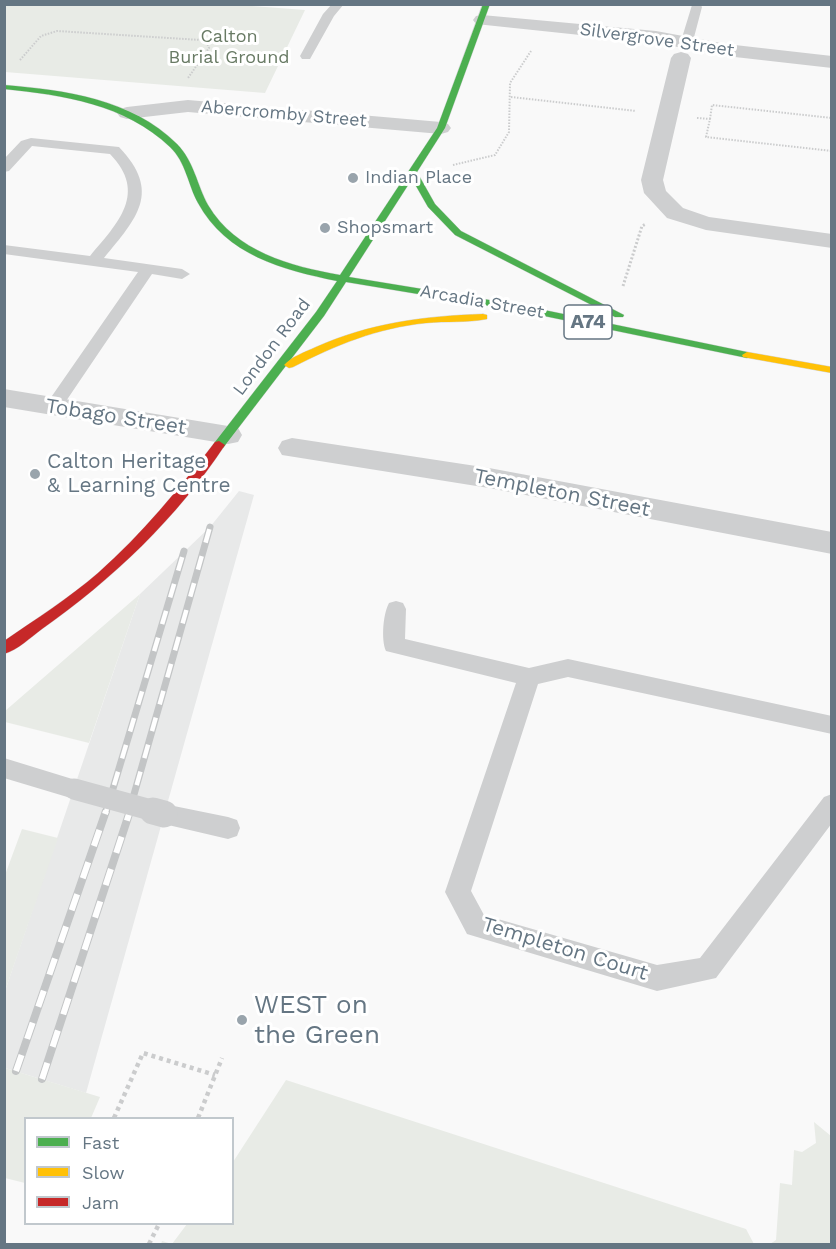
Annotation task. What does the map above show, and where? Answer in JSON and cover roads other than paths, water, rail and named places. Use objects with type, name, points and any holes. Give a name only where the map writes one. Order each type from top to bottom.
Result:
[{"type":"main road","name":"London Road","points":[[4,649],[83,592],[135,545],[179,498],[276,373],[320,314],[441,128],[484,12]]},
{"type":"main road","name":"Abercromby Street","points":[[4,87],[76,96],[127,113],[153,128],[175,147],[189,167],[197,192],[210,217],[233,241],[274,264],[343,279]]},
{"type":"main road","name":"A74","points":[[413,173],[438,214],[458,233],[603,308],[669,339]]},
{"type":"main road","name":"Arcadia Street","points":[[343,279],[560,315],[669,339],[831,369]]},
{"type":"main road","name":"A74","points":[[276,373],[337,339],[386,323],[422,318],[560,315]]},
{"type":"street","name":"Silvergrove Street","points":[[484,12],[548,26],[684,49],[726,50],[831,62]]},
{"type":"street","points":[[684,49],[652,180],[655,194],[675,213],[706,223],[831,241]]},
{"type":"street","name":"Abercromby Street","points":[[127,113],[188,106],[441,128]]},
{"type":"street","name":"Tobago Street","points":[[4,398],[228,435]]},
{"type":"street","name":"Templeton Street","points":[[292,448],[489,478],[831,543]]},
{"type":"lane","points":[[306,56],[329,14],[339,4]]},
{"type":"lane","points":[[684,49],[696,7]]},
{"type":"lane","points":[[4,168],[26,144],[31,142],[114,150],[124,158],[134,178],[138,196],[128,216],[93,262]]},
{"type":"lane","points":[[4,249],[182,274]]},
{"type":"lane","points":[[54,406],[148,269]]},
{"type":"lane","points":[[396,609],[394,645],[529,677],[568,668],[831,725]]},
{"type":"lane","name":"Templeton Court","points":[[529,677],[458,892],[476,925],[657,978],[708,969],[831,804]]},
{"type":"lane","points":[[4,768],[164,814],[228,828]]},
{"type":"railway","points":[[129,812],[210,527]]},
{"type":"railway","points":[[106,812],[184,551]]},
{"type":"railway","points":[[16,1071],[106,811]]},
{"type":"railway","points":[[42,1079],[130,811]]},
{"type":"place","name":"Indian Place","points":[[353,178]]},
{"type":"place","name":"Shopsmart","points":[[325,228]]},
{"type":"place","name":"Calton Heritage & Learning Centre","points":[[35,474]]},
{"type":"place","name":"WEST on the Green","points":[[242,1020]]},
{"type":"park label","name":"Calton Burial Ground","points":[[229,47]]}]
